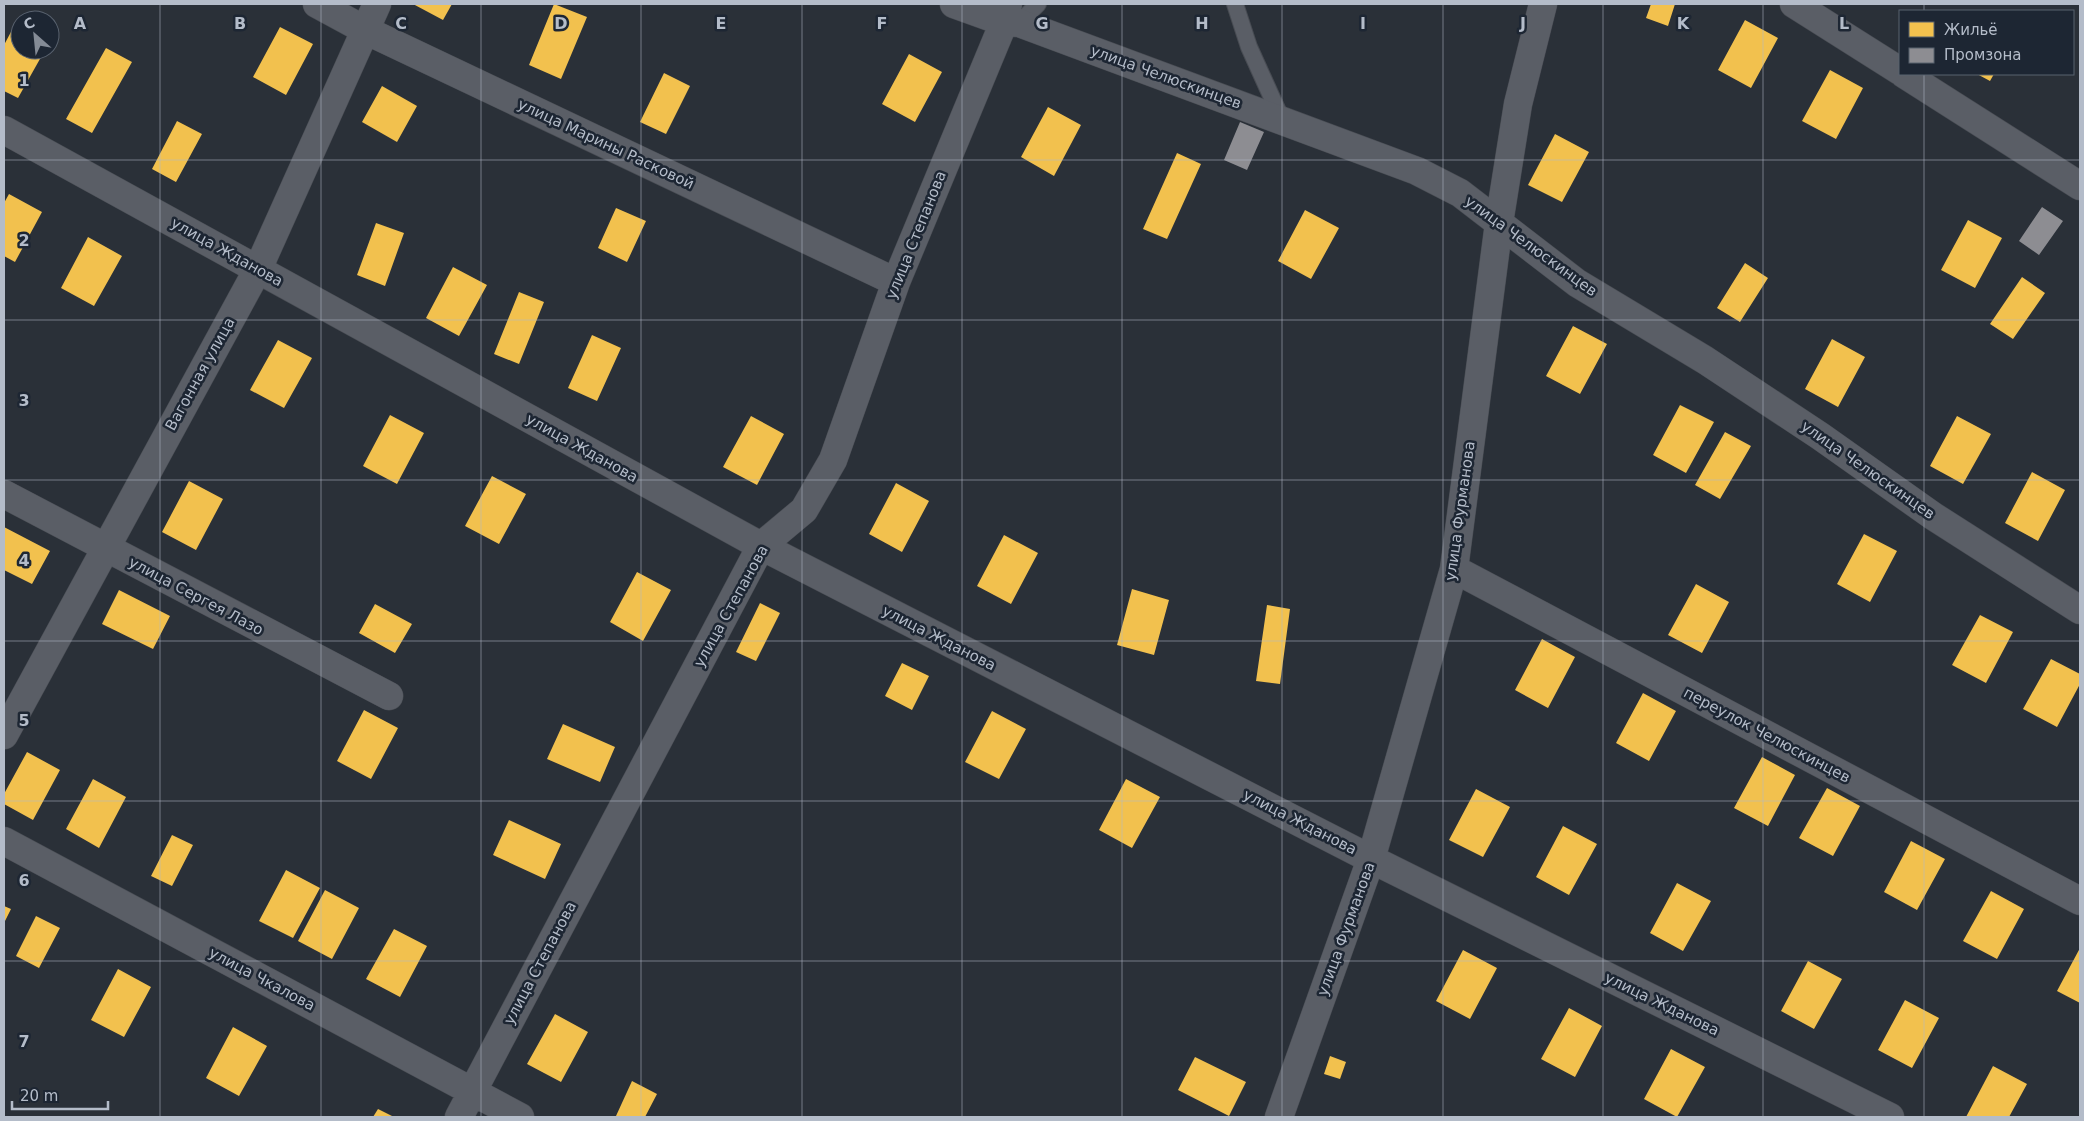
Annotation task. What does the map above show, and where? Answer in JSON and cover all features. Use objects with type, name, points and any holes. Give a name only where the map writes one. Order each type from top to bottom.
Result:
[{"type":"street","name":"улица Марины Расковой","points":[[317,4],[364,30],[896,282]]},
{"type":"street","name":"Вагонная улица","points":[[4,735],[258,269],[377,4]]},
{"type":"street","name":"улица Челюскинцев","points":[[954,4],[1010,16],[1417,171],[1460,193],[1578,283],[1705,360],[1820,436],[1933,516],[2080,610]]},
{"type":"street","name":"улица Фурманова","points":[[1279,1117],[1371,859],[1454,569],[1499,223],[1518,104],[1543,4]]},
{"type":"street","points":[[1794,4],[1899,70]]},
{"type":"street","name":"улица Степанова","points":[[459,1117],[761,546],[804,510],[833,460],[896,282],[1010,16]]},
{"type":"street","points":[[1906,75],[2080,186]]},
{"type":"street","name":"улица Жданова","points":[[4,130],[761,546],[1371,859],[1890,1117]]},
{"type":"street","name":"улица Сергея Лазо","points":[[4,494],[389,696]]},
{"type":"street","name":"переулок Челюскинцев","points":[[1454,569],[2080,901]]},
{"type":"street","name":"улица Чкалова","points":[[4,841],[520,1117]]},
{"type":"lane","points":[[1010,16],[1038,4]]},
{"type":"lane","points":[[1235,4],[1249,47],[1282,120]]},
{"type":"building: Жильё","points":[[413,4],[452,4],[443,20]]},
{"type":"building: Жильё","points":[[554,4],[587,17],[561,79],[529,65]]},
{"type":"building: Жильё","points":[[1651,4],[1675,4],[1668,26],[1646,18]]},
{"type":"building: Жильё","points":[[1745,20],[1778,38],[1751,88],[1718,70]]},
{"type":"building: Жильё","points":[[280,27],[313,44],[286,95],[253,77]]},
{"type":"building: Жильё","points":[[10,34],[10,60],[39,60],[18,98],[4,91],[4,45]]},
{"type":"building: Жильё","points":[[106,48],[132,62],[92,133],[66,119]]},
{"type":"building: Жильё","points":[[909,54],[942,72],[915,122],[882,104]]},
{"type":"building: Жильё","points":[[1830,70],[1863,88],[1836,139],[1802,121]]},
{"type":"building: Жильё","points":[[664,73],[690,86],[666,134],[640,122]]},
{"type":"building: Жильё","points":[[1979,75],[1993,75],[1990,81]]},
{"type":"building: Жильё","points":[[382,86],[417,106],[397,142],[362,122]]},
{"type":"building: Жильё","points":[[1048,107],[1081,125],[1054,176],[1021,157]]},
{"type":"building: Жильё","points":[[177,121],[202,134],[176,182],[152,169]]},
{"type":"building: Жильё","points":[[1555,134],[1589,152],[1562,202],[1528,185]]},
{"type":"building: Жильё","points":[[1177,153],[1201,164],[1167,239],[1143,229]]},
{"type":"building: Жильё","points":[[9,194],[42,212],[15,262],[4,256],[4,203]]},
{"type":"building: Жильё","points":[[616,208],[646,221],[627,262],[598,248]]},
{"type":"building: Жильё","points":[[1305,210],[1339,228],[1311,279],[1278,261]]},
{"type":"building: Жильё","points":[[1968,220],[2002,238],[1975,288],[1941,270]]},
{"type":"building: Жильё","points":[[376,223],[404,233],[385,286],[357,275]]},
{"type":"building: Жильё","points":[[88,237],[122,256],[94,306],[61,288]]},
{"type":"building: Жильё","points":[[1745,263],[1768,278],[1740,322],[1717,308]]},
{"type":"building: Жильё","points":[[453,267],[487,285],[459,336],[426,318]]},
{"type":"building: Жильё","points":[[2022,277],[2045,293],[2013,339],[1990,324]]},
{"type":"building: Жильё","points":[[519,292],[544,302],[519,364],[494,354]]},
{"type":"building: Жильё","points":[[1573,326],[1607,344],[1580,394],[1546,376]]},
{"type":"building: Жильё","points":[[592,335],[621,348],[597,401],[568,388]]},
{"type":"building: Жильё","points":[[1832,339],[1865,357],[1838,407],[1805,389]]},
{"type":"building: Жильё","points":[[278,340],[312,358],[284,408],[250,390]]},
{"type":"building: Жильё","points":[[1680,405],[1714,422],[1686,473],[1653,455]]},
{"type":"building: Жильё","points":[[390,415],[424,433],[397,484],[363,466]]},
{"type":"building: Жильё","points":[[751,416],[784,434],[757,485],[723,467]]},
{"type":"building: Жильё","points":[[1957,416],[1991,434],[1963,484],[1930,466]]},
{"type":"building: Жильё","points":[[1725,432],[1751,446],[1720,499],[1695,485]]},
{"type":"building: Жильё","points":[[2032,472],[2065,490],[2038,541],[2005,523]]},
{"type":"building: Жильё","points":[[492,476],[526,494],[499,544],[465,526]]},
{"type":"building: Жильё","points":[[189,481],[223,499],[196,550],[162,532]]},
{"type":"building: Жильё","points":[[896,483],[929,501],[902,552],[869,534]]},
{"type":"building: Жильё","points":[[4,527],[50,551],[32,584],[4,570]]},
{"type":"building: Жильё","points":[[1864,534],[1897,551],[1870,602],[1837,584]]},
{"type":"building: Жильё","points":[[1004,535],[1038,553],[1011,604],[977,586]]},
{"type":"building: Жильё","points":[[637,572],[671,590],[643,641],[610,622]]},
{"type":"building: Жильё","points":[[1696,584],[1729,602],[1702,653],[1668,635]]},
{"type":"building: Жильё","points":[[1132,589],[1169,600],[1154,655],[1117,645]]},
{"type":"building: Жильё","points":[[119,590],[170,616],[153,649],[102,624]]},
{"type":"building: Жильё","points":[[760,603],[780,613],[756,661],[736,652]]},
{"type":"building: Жильё","points":[[375,604],[412,624],[395,653],[359,633]]},
{"type":"building: Жильё","points":[[1267,605],[1290,609],[1280,684],[1256,681]]},
{"type":"building: Жильё","points":[[1980,615],[2013,632],[1986,683],[1952,665]]},
{"type":"building: Жильё","points":[[1542,639],[1575,657],[1548,708],[1515,690]]},
{"type":"building: Жильё","points":[[2051,659],[2080,674],[2080,684],[2057,727],[2023,709]]},
{"type":"building: Жильё","points":[[902,663],[929,676],[912,710],[885,696]]},
{"type":"building: Жильё","points":[[1643,693],[1676,711],[1649,761],[1616,743]]},
{"type":"building: Жильё","points":[[364,710],[398,728],[371,779],[337,761]]},
{"type":"building: Жильё","points":[[992,711],[1026,729],[999,779],[965,762]]},
{"type":"building: Жильё","points":[[563,724],[615,747],[600,782],[547,759]]},
{"type":"building: Жильё","points":[[27,752],[60,770],[33,820],[4,804],[4,794]]},
{"type":"building: Жильё","points":[[1762,757],[1795,775],[1768,826],[1734,808]]},
{"type":"building: Жильё","points":[[93,779],[126,797],[99,848],[66,829]]},
{"type":"building: Жильё","points":[[1126,779],[1160,797],[1132,848],[1099,830]]},
{"type":"building: Жильё","points":[[1827,788],[1860,806],[1833,856],[1799,838]]},
{"type":"building: Жильё","points":[[1476,789],[1510,807],[1483,857],[1449,840]]},
{"type":"building: Жильё","points":[[509,820],[561,844],[545,879],[493,855]]},
{"type":"building: Жильё","points":[[1563,826],[1597,844],[1569,895],[1536,877]]},
{"type":"building: Жильё","points":[[172,835],[193,845],[172,886],[151,876]]},
{"type":"building: Жильё","points":[[1911,841],[1945,859],[1917,910],[1884,892]]},
{"type":"building: Жильё","points":[[286,870],[320,888],[293,938],[259,921]]},
{"type":"building: Жильё","points":[[1677,883],[1711,901],[1683,951],[1650,933]]},
{"type":"building: Жильё","points":[[325,890],[359,908],[332,959],[298,941]]},
{"type":"building: Жильё","points":[[1991,891],[2024,909],[1997,959],[1963,941]]},
{"type":"building: Жильё","points":[[4,906],[11,909],[4,923]]},
{"type":"building: Жильё","points":[[36,916],[60,928],[39,968],[16,956]]},
{"type":"building: Жильё","points":[[394,929],[427,946],[400,997],[366,979]]},
{"type":"building: Жильё","points":[[2080,948],[2080,1003],[2057,991]]},
{"type":"building: Жильё","points":[[1463,950],[1497,968],[1470,1019],[1436,1001]]},
{"type":"building: Жильё","points":[[1808,961],[1842,979],[1814,1029],[1781,1011]]},
{"type":"building: Жильё","points":[[118,969],[151,987],[124,1037],[91,1020]]},
{"type":"building: Жильё","points":[[1905,1000],[1939,1018],[1912,1068],[1878,1050]]},
{"type":"building: Жильё","points":[[1569,1008],[1602,1026],[1575,1077],[1541,1059]]},
{"type":"building: Жильё","points":[[555,1014],[588,1032],[561,1082],[527,1064]]},
{"type":"building: Жильё","points":[[233,1027],[267,1046],[239,1096],[206,1078]]},
{"type":"building: Жильё","points":[[1671,1049],[1705,1067],[1677,1117],[1644,1099]]},
{"type":"building: Жильё","points":[[1330,1056],[1346,1062],[1340,1079],[1324,1074]]},
{"type":"building: Жильё","points":[[1195,1057],[1246,1082],[1229,1116],[1178,1090]]},
{"type":"building: Жильё","points":[[1993,1066],[2027,1084],[2009,1117],[1966,1117]]},
{"type":"building: Жильё","points":[[632,1081],[657,1094],[645,1117],[618,1117],[616,1116]]},
{"type":"building: Жильё","points":[[378,1109],[394,1117],[373,1117]]},
{"type":"building: Промзона","points":[[1240,122],[1264,132],[1247,170],[1224,160]]},
{"type":"building: Промзона","points":[[2042,207],[2063,221],[2039,255],[2019,241]]}]
